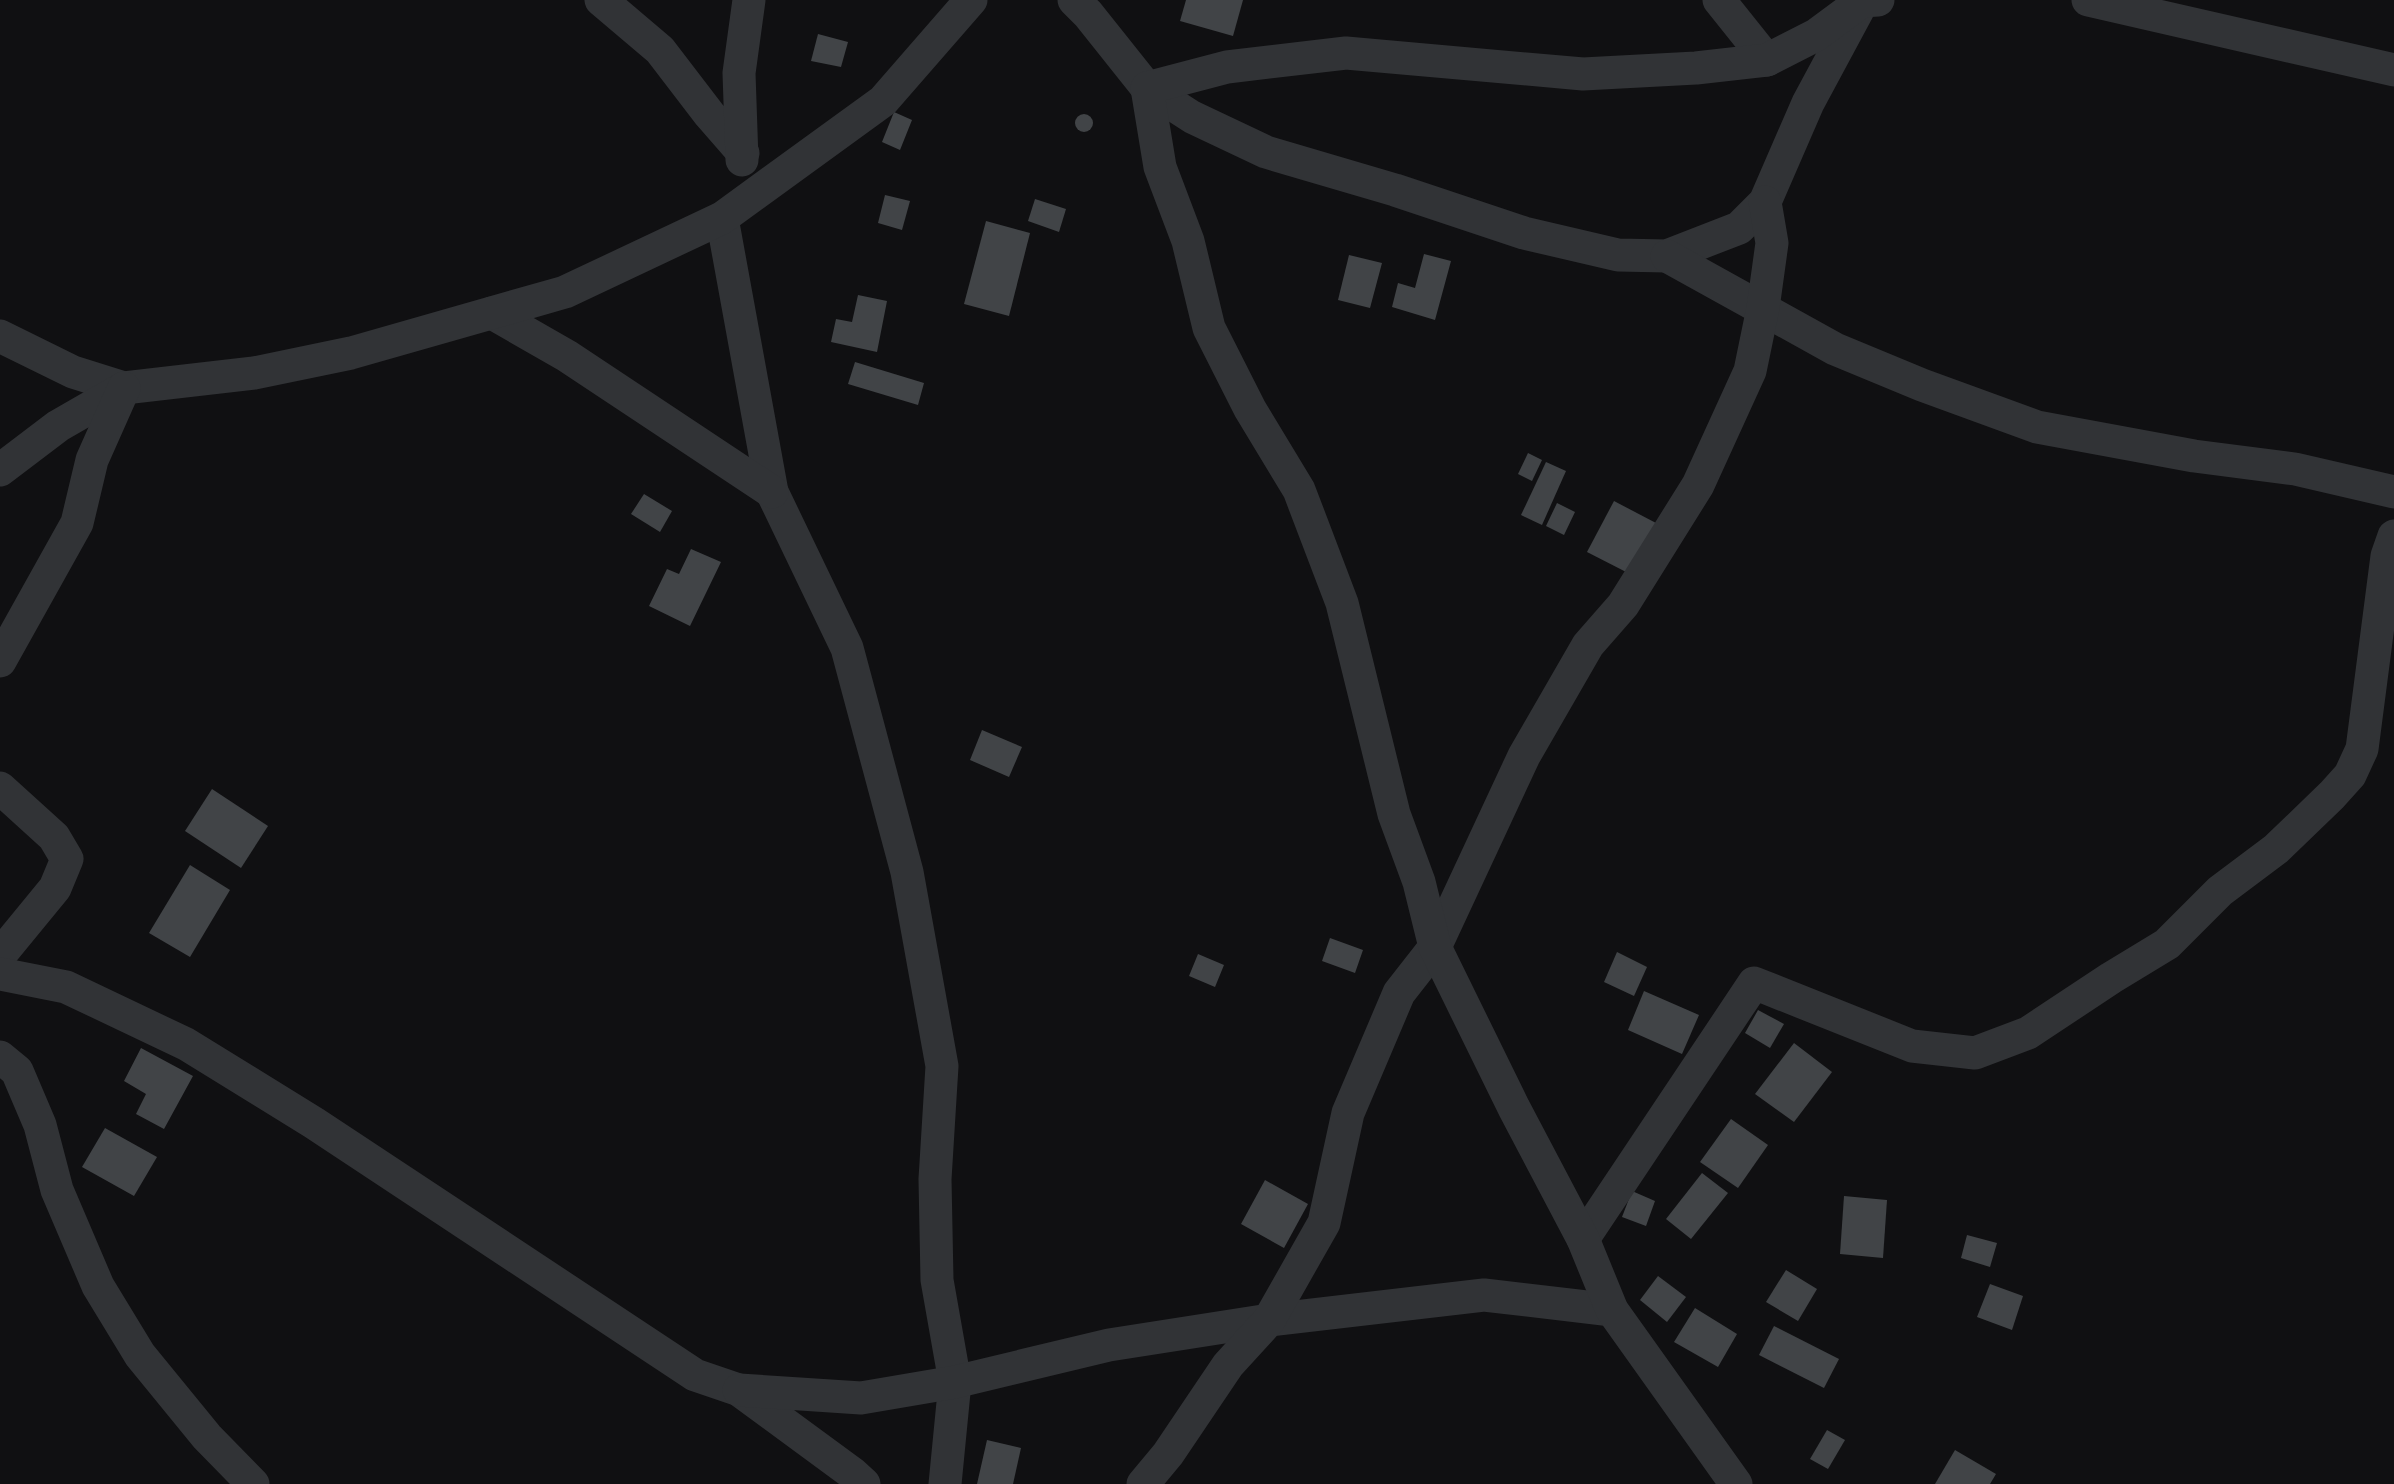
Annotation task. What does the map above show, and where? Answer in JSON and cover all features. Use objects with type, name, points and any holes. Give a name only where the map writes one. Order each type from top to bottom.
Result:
[{"type":"street","points":[[601,0],[660,50],[709,114],[743,153]]},
{"type":"street","points":[[749,0],[739,73],[743,153],[731,211],[772,492],[847,648],[907,872],[942,1065],[935,1179],[937,1280],[955,1382],[945,1484]]},
{"type":"street","points":[[0,470],[58,426],[124,388],[254,373],[340,355],[565,292],[731,211],[883,100],[971,0]]},
{"type":"street","points":[[1074,0],[1088,14],[1147,88],[1192,117],[1266,152],[1395,190],[1524,233],[1618,255],[1667,256],[1739,228],[1765,202],[1808,103],[1866,0]]},
{"type":"street","points":[[1719,0],[1767,60]]},
{"type":"street","points":[[1147,88],[1227,67],[1346,53],[1583,74],[1696,68],[1767,60],[1816,35],[1866,0]]},
{"type":"street","points":[[2088,0],[2394,70]]},
{"type":"street","points":[[1147,88],[1160,167],[1188,241],[1209,328],[1250,409],[1299,490],[1342,603],[1394,814],[1419,882],[1435,946],[1514,1108],[1583,1239],[1612,1310],[1736,1484]]},
{"type":"street","points":[[1143,1484],[1168,1454],[1228,1365],[1269,1320],[1324,1223],[1348,1113],[1398,993],[1435,946],[1524,756],[1588,645],[1623,605],[1698,485],[1750,371],[1763,308],[1772,243],[1765,202]]},
{"type":"street","points":[[1667,256],[1835,349],[1922,386],[2037,427],[2194,456],[2295,469],[2394,492]]},
{"type":"street","points":[[492,313],[567,356],[772,492]]},
{"type":"street","points":[[0,336],[73,372],[124,388]]},
{"type":"street","points":[[0,661],[77,523],[92,460],[124,388]]},
{"type":"street","points":[[1583,1239],[1754,983],[1912,1047],[1975,1053],[2028,1033],[2167,944],[2220,891],[2276,849],[2350,775],[2362,749],[2387,556],[2394,536]]},
{"type":"street","points":[[0,788],[54,837],[67,859],[55,888],[0,955]]},
{"type":"street","points":[[0,974],[66,987],[186,1044],[324,1130],[695,1375],[739,1390],[861,1398],[955,1382],[1109,1345],[1269,1320],[1484,1295],[1612,1310]]},
{"type":"street","points":[[0,1057],[16,1071],[40,1125],[57,1190],[98,1286],[140,1354],[207,1437],[253,1484]]},
{"type":"street","points":[[739,1390],[864,1484]]},
{"type":"street","points":[[1703,1484],[1711,1449]]},
{"type":"building","points":[[1186,0],[1243,0],[1233,36],[1180,21]]},
{"type":"building","points":[[818,34],[848,42],[841,67],[811,61]]},
{"type":"building","points":[[894,112],[912,120],[900,150],[882,142]]},
{"type":"building","points":[[1084,114],[1090,117],[1093,123],[1090,129],[1084,132],[1078,129],[1075,123],[1078,117]]},
{"type":"building","points":[[885,195],[910,201],[902,230],[878,223]]},
{"type":"building","points":[[1035,199],[1066,209],[1059,232],[1028,221]]},
{"type":"building","points":[[986,221],[1030,233],[1009,316],[964,304]]},
{"type":"building","points":[[1424,254],[1451,261],[1435,320],[1392,307],[1398,283],[1415,288]]},
{"type":"building","points":[[1349,255],[1382,263],[1370,308],[1338,300]]},
{"type":"building","points":[[858,295],[887,301],[877,352],[831,342],[836,319],[852,322]]},
{"type":"building","points":[[855,362],[924,383],[918,405],[848,384]]},
{"type":"building","points":[[1528,453],[1542,460],[1532,481],[1518,474]]},
{"type":"building","points":[[1546,462],[1566,471],[1542,525],[1521,515]]},
{"type":"building","points":[[644,494],[672,511],[660,532],[631,514]]},
{"type":"building","points":[[1614,501],[1656,523],[1630,574],[1587,552]]},
{"type":"building","points":[[1557,503],[1575,512],[1564,535],[1546,526]]},
{"type":"building","points":[[691,549],[721,562],[690,626],[649,606],[667,569],[679,574]]},
{"type":"building","points":[[982,730],[1022,747],[1009,777],[970,760]]},
{"type":"building","points":[[212,789],[268,826],[241,868],[185,831]]},
{"type":"building","points":[[190,865],[230,890],[190,957],[149,933]]},
{"type":"building","points":[[1330,938],[1363,950],[1355,973],[1322,961]]},
{"type":"building","points":[[1617,952],[1647,967],[1634,996],[1604,982]]},
{"type":"building","points":[[1198,954],[1224,965],[1215,987],[1189,976]]},
{"type":"building","points":[[1644,991],[1699,1015],[1682,1054],[1628,1030]]},
{"type":"building","points":[[1758,1010],[1784,1024],[1770,1048],[1745,1033]]},
{"type":"building","points":[[1794,1043],[1832,1072],[1794,1122],[1755,1094]]},
{"type":"building","points":[[141,1048],[193,1076],[164,1129],[136,1114],[146,1094],[124,1081]]},
{"type":"building","points":[[1731,1119],[1768,1145],[1738,1188],[1700,1162]]},
{"type":"building","points":[[105,1128],[157,1157],[134,1196],[82,1167]]},
{"type":"building","points":[[1702,1173],[1728,1193],[1691,1239],[1666,1219]]},
{"type":"building","points":[[1265,1180],[1308,1204],[1284,1248],[1241,1224]]},
{"type":"building","points":[[1632,1191],[1655,1201],[1646,1226],[1622,1217]]},
{"type":"building","points":[[1844,1196],[1887,1200],[1883,1258],[1840,1254]]},
{"type":"building","points":[[1967,1235],[1997,1243],[1990,1267],[1961,1258]]},
{"type":"building","points":[[1786,1270],[1817,1289],[1798,1321],[1766,1302]]},
{"type":"building","points":[[1658,1276],[1686,1297],[1667,1322],[1640,1300]]},
{"type":"building","points":[[1990,1284],[2023,1296],[2012,1330],[1977,1317]]},
{"type":"building","points":[[1695,1308],[1737,1334],[1718,1367],[1674,1342]]},
{"type":"building","points":[[1774,1326],[1839,1359],[1824,1388],[1759,1355]]},
{"type":"building","points":[[1827,1430],[1845,1440],[1828,1469],[1810,1459]]},
{"type":"building","points":[[987,1440],[1021,1448],[1013,1484],[977,1484]]},
{"type":"building","points":[[1955,1450],[1996,1474],[1990,1484],[1935,1484]]}]
